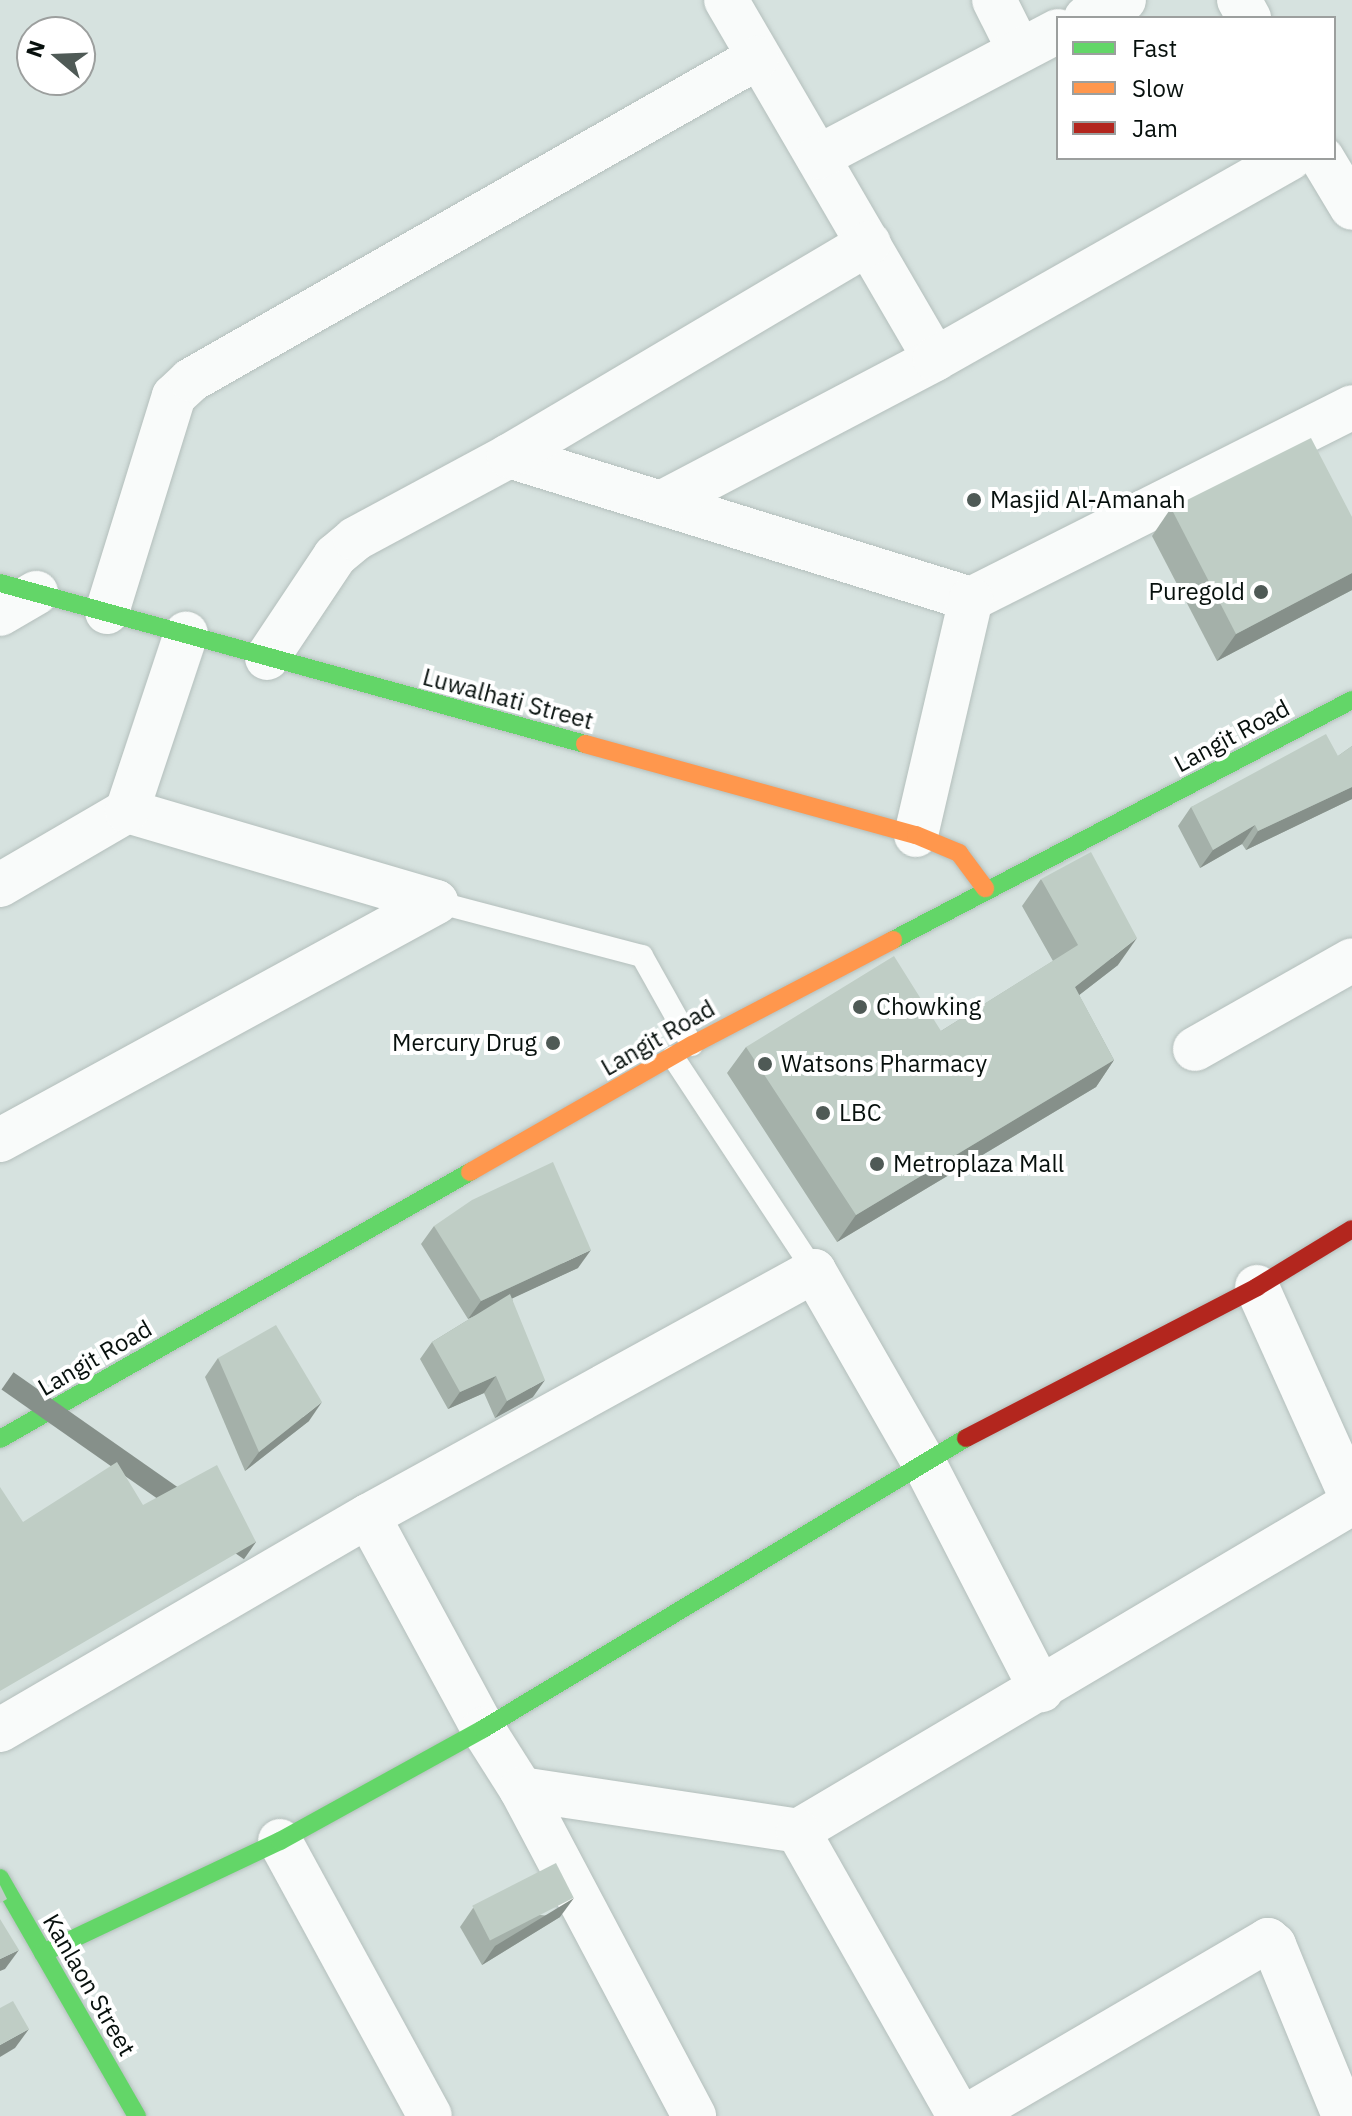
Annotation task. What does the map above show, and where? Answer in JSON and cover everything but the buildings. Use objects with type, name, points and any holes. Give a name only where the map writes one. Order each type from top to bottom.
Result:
[{"type":"street","points":[[726,0],[935,359]]},
{"type":"street","points":[[994,0],[1019,50]]},
{"type":"street","points":[[1090,16],[1124,0]]},
{"type":"street","points":[[818,157],[1056,32]]},
{"type":"street","points":[[107,612],[174,396],[191,380],[757,58]]},
{"type":"street","points":[[661,503],[935,359],[1286,160]]},
{"type":"street","points":[[1323,160],[1352,208]]},
{"type":"street","points":[[267,658],[345,547],[509,456],[869,243]]},
{"type":"street","points":[[509,456],[971,599],[1352,407]]},
{"type":"street","name":"Luwalhati Street","points":[[12,596],[107,612],[916,835],[959,853],[985,888]]},
{"type":"street","points":[[916,835],[971,599]]},
{"type":"street","points":[[0,885],[127,811],[186,634]]},
{"type":"street","name":"Langit Road","points":[[0,1439],[683,1051],[985,888],[1352,700]]},
{"type":"street","points":[[127,811],[436,902]]},
{"type":"street","points":[[0,1140],[436,902]]},
{"type":"street","points":[[1195,1049],[1352,960]]},
{"type":"street","points":[[43,1953],[280,1841],[483,1729],[923,1461],[1257,1287],[1352,1229]]},
{"type":"street","points":[[0,1730],[368,1516],[814,1271],[923,1461],[1041,1690]]},
{"type":"street","points":[[521,1789],[798,1831],[1041,1690],[1352,1500],[1257,1287]]},
{"type":"street","points":[[368,1516],[483,1729],[521,1789],[694,2116]]},
{"type":"street","points":[[798,1831],[959,2116]]},
{"type":"street","points":[[280,1841],[430,2116]]},
{"type":"street","name":"Kanlaon Street","points":[[0,1878],[137,2116]]},
{"type":"street","points":[[967,2116],[1268,1940],[1344,2116]]},
{"type":"lane","points":[[436,902],[642,956],[683,1051],[814,1271]]},
{"type":"traffic: fast","points":[[0,583],[585,744]]},
{"type":"traffic: fast","points":[[893,940],[1352,700]]},
{"type":"traffic: fast","points":[[0,1439],[470,1172]]},
{"type":"traffic: fast","points":[[43,1953],[280,1841],[483,1729],[966,1438]]},
{"type":"traffic: fast","points":[[0,1878],[137,2116]]},
{"type":"traffic: slow","points":[[585,744],[916,835],[959,853],[985,888]]},
{"type":"traffic: slow","points":[[470,1172],[692,1045],[893,940]]},
{"type":"traffic: jam","points":[[966,1438],[1257,1287],[1352,1229]]},
{"type":"place","name":"Masjid Al-Amanah","points":[[974,500]]},
{"type":"place","name":"Puregold","points":[[1261,592]]},
{"type":"place","name":"Chowking","points":[[860,1007]]},
{"type":"place","name":"Mercury Drug","points":[[553,1043]]},
{"type":"place","name":"Watsons Pharmacy","points":[[765,1064]]},
{"type":"place","name":"LBC","points":[[823,1113]]},
{"type":"place","name":"Metroplaza Mall","points":[[877,1164]]}]
